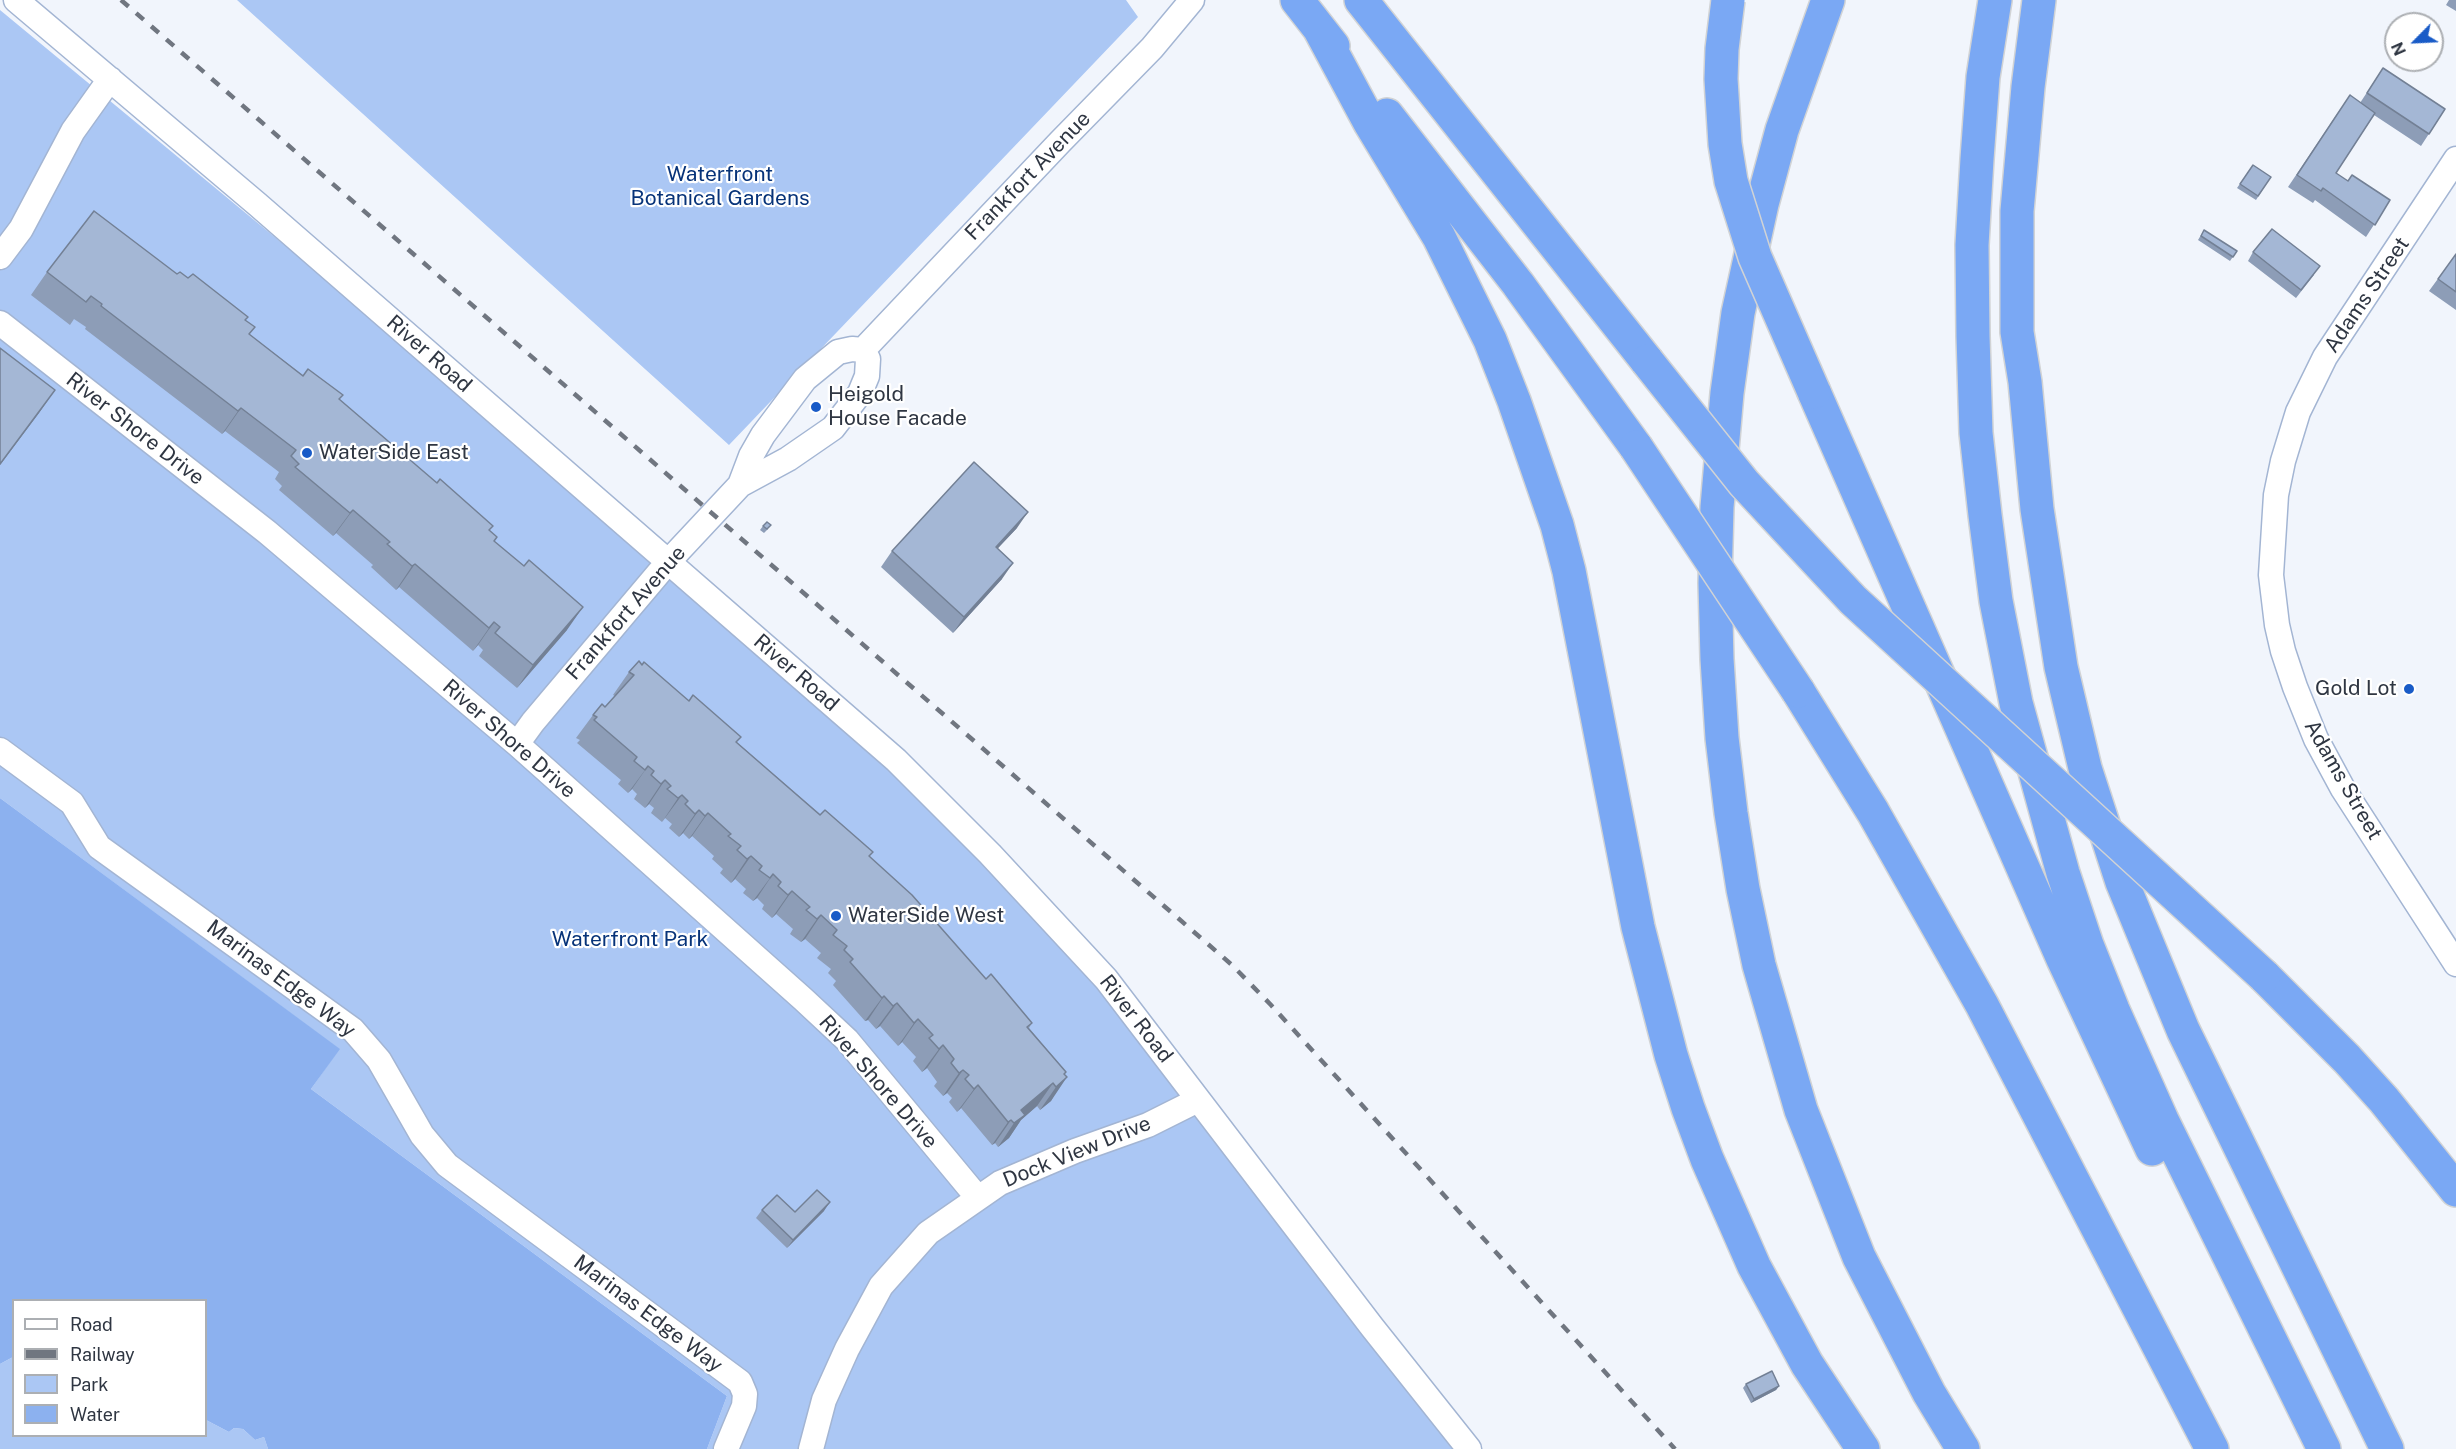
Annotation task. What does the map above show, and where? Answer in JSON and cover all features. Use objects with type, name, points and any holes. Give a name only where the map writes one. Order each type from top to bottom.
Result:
[{"type":"highway","points":[[1297,0],[1518,284],[1635,447],[1798,691],[1873,812],[1982,1005],[2212,1449]]},
{"type":"highway","points":[[1361,0],[1744,483],[1853,600],[2264,976],[2347,1059],[2384,1100],[2456,1190]]},
{"type":"highway","points":[[1728,0],[1722,49],[1721,89],[1725,144],[1731,181],[1755,257],[2132,1109],[2196,1238],[2289,1378]]},
{"type":"highway","points":[[1827,0],[1782,130],[1762,204],[1736,325],[1727,393],[1717,507],[1715,583],[1722,738],[1738,856],[1759,965],[1802,1110],[1859,1257],[1929,1393],[1963,1449]]},
{"type":"highway","points":[[1995,0],[1983,77],[1977,159],[1972,245],[1973,336],[1976,433],[1985,515],[1996,601],[2016,703],[2063,873],[2087,945],[2113,1010],[2152,1098],[2324,1449]]},
{"type":"highway","points":[[2039,0],[2028,87],[2017,211],[2017,332],[2025,382],[2037,509],[2061,667],[2085,768],[2108,844],[2183,1030],[2387,1449]]},
{"type":"highway","points":[[2025,382],[2035,346],[2037,198],[2052,34],[2058,0]]},
{"type":"highway","points":[[1319,28],[1370,123],[1439,237],[1490,340],[1514,401],[1557,525],[1569,571],[1638,927],[1668,1044],[1688,1108],[1707,1159],[1754,1266],[1807,1364],[1863,1449]]},
{"type":"street","name":"River Road","points":[[16,0],[293,235],[896,760],[990,854],[1106,979],[1469,1449]]},
{"type":"street","name":"Frankfort Avenue","points":[[863,350],[1011,192],[1152,48],[1191,0]]},
{"type":"street","points":[[0,257],[21,229],[73,131],[110,79]]},
{"type":"street","name":"Adams Street","points":[[2456,159],[2325,357],[2298,412],[2281,468],[2276,495],[2271,575],[2277,625],[2283,651],[2305,715],[2316,739],[2343,789],[2456,964]]},
{"type":"street","name":"River Shore Drive","points":[[0,323],[267,532],[517,744],[847,1040],[978,1198]]},
{"type":"street","name":"Frankfort Avenue","points":[[740,485],[751,456],[763,435],[805,379],[838,352],[852,349],[863,350]]},
{"type":"street","name":"Frankfort Avenue","points":[[517,744],[668,562],[740,485],[788,459],[833,428],[860,393],[867,376],[868,359],[863,350]]},
{"type":"street","name":"Marinas Edge Way","points":[[0,750],[72,803],[99,847],[353,1030],[379,1060],[422,1135],[447,1165],[740,1382],[745,1394],[744,1406],[726,1449]]},
{"type":"street","name":"Dock View Drive","points":[[811,1449],[824,1400],[847,1349],[880,1286],[928,1233],[999,1183],[1075,1151],[1148,1125],[1198,1100]]},
{"type":"green space","name":"Waterfront Botanical Gardens","points":[[237,0],[1126,0],[1138,17],[729,445]]},
{"type":"green space","name":"Waterfront Park","points":[[0,10],[668,562],[896,760],[1106,979],[1468,1449],[707,1449],[727,1396],[311,1089],[339,1049],[0,798]]},
{"type":"green space","points":[[12,1358],[12,1437],[207,1437],[207,1421],[229,1432],[234,1428],[243,1429],[255,1440],[264,1437],[268,1449],[0,1449],[0,1364]]},
{"type":"water","points":[[0,798],[340,1049],[311,1089],[727,1396],[707,1449],[268,1449],[264,1437],[255,1440],[243,1429],[234,1428],[229,1432],[207,1421],[207,1299],[12,1299],[12,1358],[0,1364]]},
{"type":"building","points":[[2383,68],[2384,72],[2389,72],[2445,109],[2429,134],[2367,93]]},
{"type":"building","points":[[2350,95],[2375,113],[2336,173],[2348,181],[2352,175],[2390,200],[2375,225],[2323,188],[2321,191],[2297,175]]},
{"type":"building","points":[[2253,165],[2271,177],[2258,196],[2240,184]]},
{"type":"building","name":"WaterSide East","points":[[94,211],[177,274],[180,272],[188,278],[193,274],[248,317],[245,320],[255,327],[249,334],[303,376],[308,369],[343,395],[339,399],[437,483],[440,479],[493,526],[489,530],[497,537],[494,541],[524,566],[529,560],[583,607],[533,665],[495,633],[500,627],[494,622],[489,628],[415,564],[412,566],[387,544],[390,542],[353,510],[350,513],[295,467],[299,464],[291,456],[296,450],[241,408],[238,411],[91,296],[86,302],[47,272]]},
{"type":"building","points":[[2272,229],[2320,266],[2301,290],[2253,252]]},
{"type":"building","points":[[2204,230],[2237,251],[2233,257],[2201,236]]},
{"type":"building","points":[[2456,254],[2456,292],[2438,279]]},
{"type":"building","points":[[0,348],[55,390],[0,464]]},
{"type":"building","points":[[974,462],[1028,512],[996,547],[1013,563],[964,617],[892,551]]},
{"type":"building","points":[[767,522],[771,525],[767,529],[763,526]]},
{"type":"building","name":"WaterSide West","points":[[639,661],[642,665],[644,662],[689,701],[693,695],[741,737],[736,742],[820,815],[825,810],[873,852],[869,856],[912,895],[986,979],[991,974],[1032,1023],[1027,1027],[1066,1072],[1064,1074],[1067,1077],[1056,1087],[1053,1083],[1021,1110],[1025,1115],[1014,1123],[1011,1120],[1008,1122],[978,1085],[974,1089],[965,1079],[969,1075],[963,1070],[959,1073],[951,1063],[954,1059],[943,1045],[939,1049],[929,1038],[933,1035],[918,1019],[914,1023],[897,1003],[893,1006],[884,996],[882,998],[850,962],[853,959],[844,950],[847,946],[833,935],[837,930],[821,915],[817,919],[806,910],[810,907],[792,891],[788,895],[778,886],[781,882],[773,874],[770,878],[759,870],[762,866],[751,856],[747,859],[737,850],[741,846],[728,836],[731,834],[708,813],[705,816],[699,810],[695,814],[685,804],[688,801],[682,795],[678,798],[667,789],[671,786],[665,780],[661,784],[651,775],[654,771],[648,766],[645,770],[634,761],[637,757],[594,720],[597,717],[593,715],[602,704],[605,707],[634,675],[629,672]]},
{"type":"building","points":[[817,1190],[830,1202],[793,1240],[762,1210],[777,1195],[795,1212]]},
{"type":"building","points":[[1772,1371],[1779,1386],[1754,1399],[1746,1384]]},
{"type":"railway","points":[[121,0],[1232,965],[1675,1449]]},
{"type":"place","name":"Heigold House Facade","points":[[816,407]]},
{"type":"place","name":"WaterSide East","points":[[307,453]]},
{"type":"place","name":"Gold Lot","points":[[2409,689]]},
{"type":"place","name":"WaterSide West","points":[[836,916]]}]
